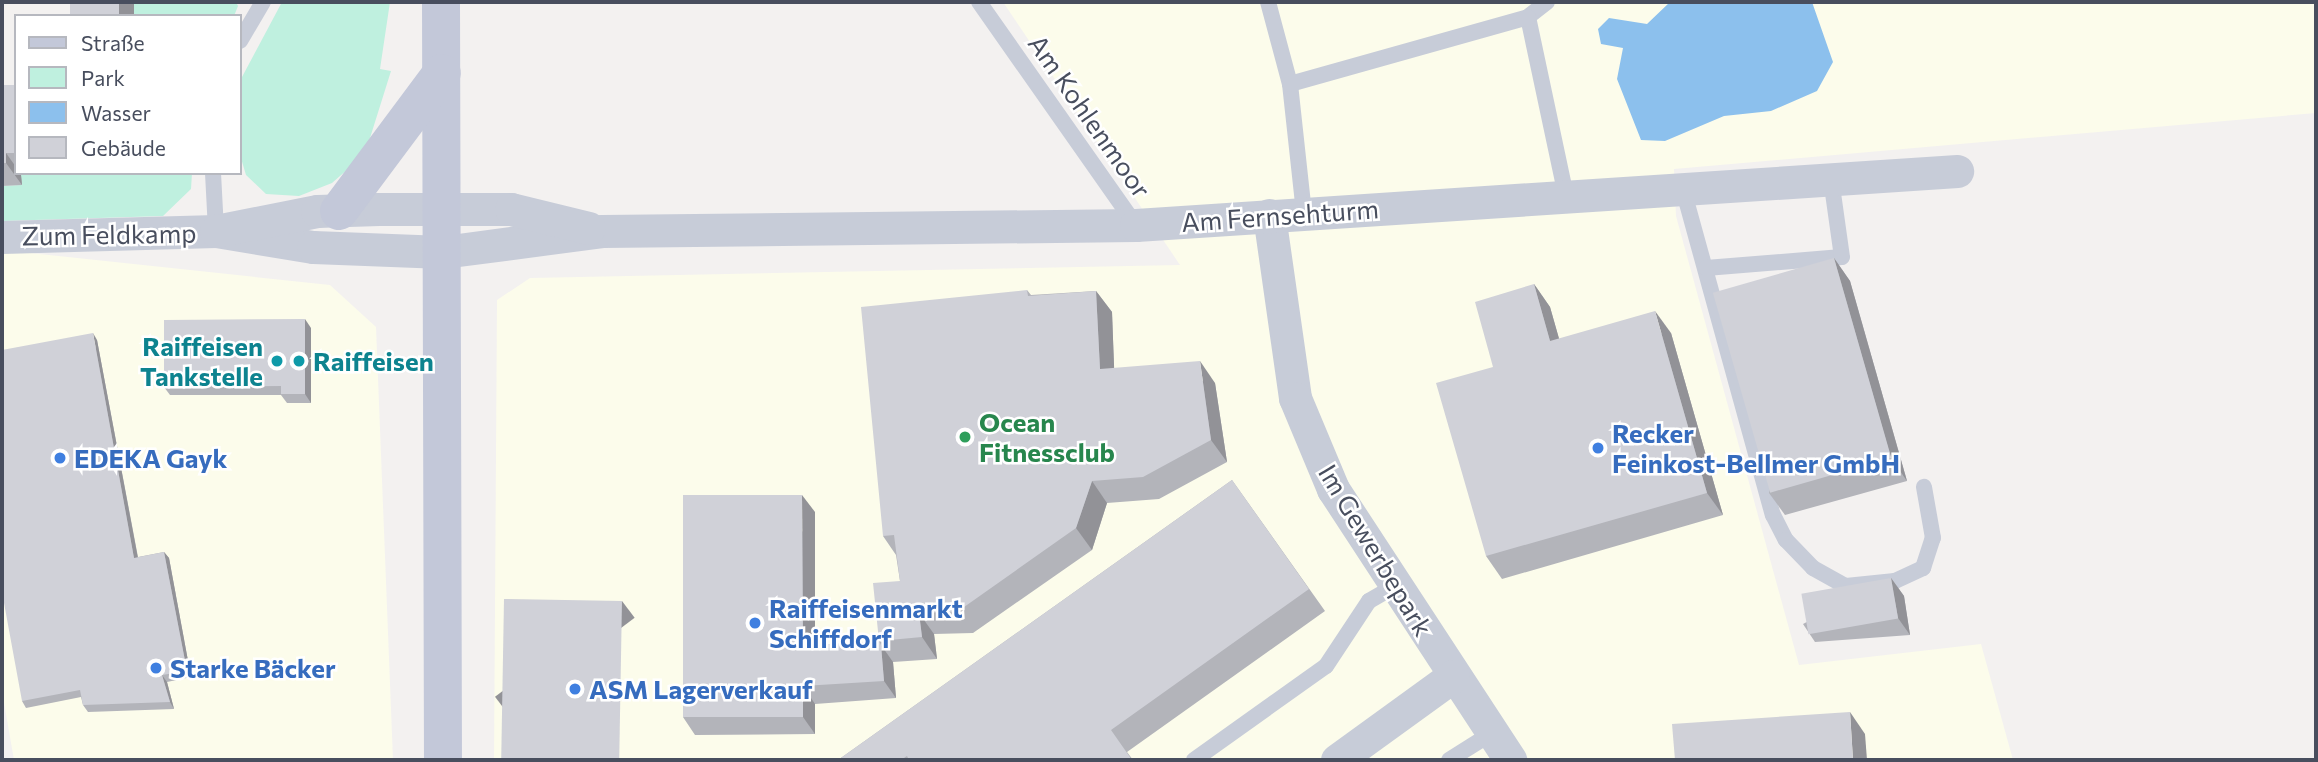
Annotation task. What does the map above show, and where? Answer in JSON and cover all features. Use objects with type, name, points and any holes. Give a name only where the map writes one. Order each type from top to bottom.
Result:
[{"type":"main road","points":[[441,2],[443,760]]},
{"type":"main road","points":[[339,211],[442,73]]},
{"type":"street","name":"Am Fernsehturm","points":[[443,252],[602,230],[1136,225],[1957,171]]},
{"type":"street","name":"Am Fernsehturm","points":[[443,209],[511,209],[602,230]]},
{"type":"street","name":"Zum Feldkamp","points":[[2,237],[216,231],[339,211],[443,209]]},
{"type":"street","name":"Im Gewerbepark","points":[[1269,215],[1295,398],[1333,489],[1501,747]]},
{"type":"street","name":"Zum Feldkamp","points":[[216,231],[313,247],[443,252]]},
{"type":"street","points":[[1336,760],[1453,676]]},
{"type":"lane","points":[[242,38],[263,2]]},
{"type":"lane","name":"Am Kohlenmoor","points":[[979,2],[1136,225]]},
{"type":"lane","points":[[1268,2],[1290,84],[1304,213]]},
{"type":"lane","points":[[1290,84],[1528,17],[1547,2]]},
{"type":"lane","points":[[1528,17],[1566,196]]},
{"type":"lane","points":[[213,175],[216,231]]},
{"type":"lane","points":[[1706,268],[1842,257],[1831,179]]},
{"type":"lane","points":[[1683,188],[1773,515],[1813,568],[1846,586],[1895,581],[1923,568],[1933,538],[1924,487]]},
{"type":"lane","points":[[1194,760],[1326,666],[1369,601],[1395,586]]},
{"type":"lane","points":[[1449,760],[1501,747]]},
{"type":"shaded area","points":[[1003,2],[2316,2],[2316,113],[1674,169],[1676,216],[1799,665],[1981,644],[2013,760],[494,760],[497,300],[530,278],[1180,265]]},
{"type":"shaded area","points":[[2,250],[330,285],[376,327],[393,760],[14,760],[2,691]]},
{"type":"green space","points":[[134,2],[236,2],[238,6],[235,14],[134,14]]},
{"type":"green space","points":[[282,2],[390,2],[380,69],[391,71],[365,154],[332,183],[299,196],[266,194],[246,175],[242,162],[242,77]]},
{"type":"green space","points":[[21,175],[192,175],[191,189],[163,216],[2,221],[2,186],[21,185]]},
{"type":"water","points":[[1670,2],[1812,2],[1833,62],[1817,91],[1771,111],[1724,116],[1665,141],[1641,140],[1617,79],[1623,48],[1601,44],[1598,29],[1609,18],[1647,24]]},
{"type":"building","points":[[70,2],[119,2],[119,14],[70,14]]},
{"type":"building","points":[[2,85],[14,85],[14,153],[6,153],[6,163],[2,163]]},
{"type":"building","points":[[1834,258],[1891,458],[1770,493],[1713,293]]},
{"type":"building","points":[[1534,284],[1550,341],[1655,311],[1707,493],[1486,556],[1436,383],[1493,367],[1475,302]]},
{"type":"building","points":[[1027,290],[1028,296],[1096,291],[1100,369],[1200,361],[1211,440],[1143,477],[1092,481],[1076,528],[957,612],[919,613],[922,637],[879,641],[873,583],[900,581],[894,535],[883,536],[861,307]]},
{"type":"building","points":[[305,319],[305,394],[281,394],[281,386],[164,387],[164,320]]},
{"type":"building","name":"EDEKA Gayk","points":[[93,333],[134,558],[164,552],[187,671],[162,675],[170,702],[83,705],[80,690],[22,701],[2,592],[2,350]]},
{"type":"building","points":[[1232,480],[1309,589],[1111,730],[1132,760],[909,760],[907,756],[901,760],[838,760]]},
{"type":"building","name":"Raiffeisenmarkt Schiffdorf","points":[[683,495],[802,495],[803,646],[879,641],[884,681],[803,686],[803,717],[683,717]]},
{"type":"building","points":[[1891,578],[1898,618],[1809,634],[1801,594]]},
{"type":"building","name":"ASM Lagerverkauf","points":[[504,599],[622,601],[619,760],[501,760]]},
{"type":"building","points":[[1850,712],[1853,760],[1675,760],[1672,724]]},
{"type":"place","name":"Raiffeisen Tankstelle","points":[[277,361]]},
{"type":"place","name":"Raiffeisen","points":[[299,361]]},
{"type":"place","name":"Ocean Fitnessclub","points":[[965,437]]},
{"type":"place","name":"Recker Feinkost-Bellmer GmbH","points":[[1598,448]]},
{"type":"place","name":"EDEKA Gayk","points":[[60,458]]},
{"type":"place","name":"Raiffeisenmarkt Schiffdorf","points":[[755,623]]},
{"type":"place","name":"Starke Bäcker","points":[[156,668]]},
{"type":"place","name":"ASM Lagerverkauf","points":[[575,689]]}]
